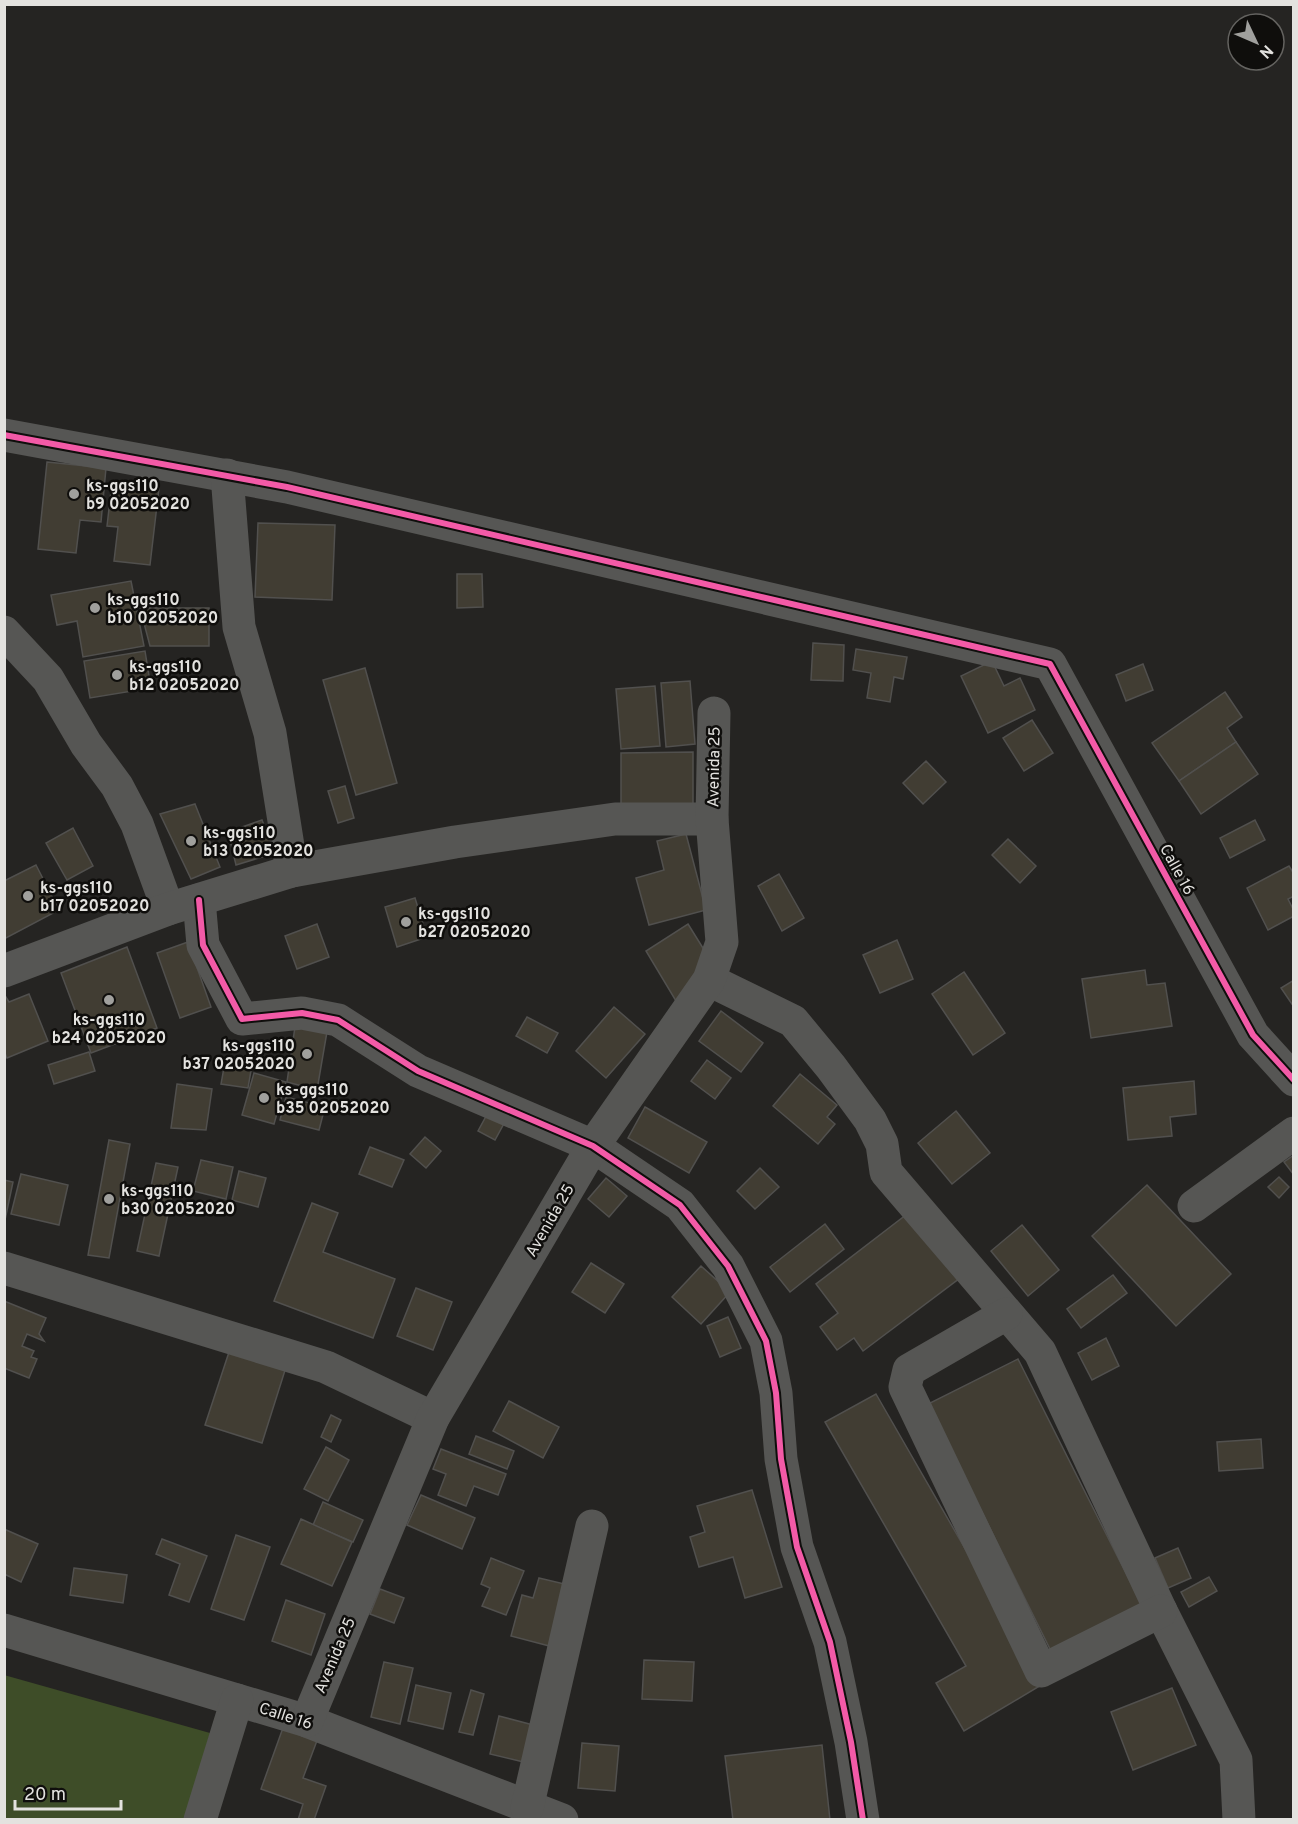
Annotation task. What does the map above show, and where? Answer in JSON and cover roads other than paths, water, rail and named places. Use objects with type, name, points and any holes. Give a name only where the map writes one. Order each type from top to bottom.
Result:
[{"type":"street","points":[[4,435],[226,475],[239,627],[270,733],[292,870]]},
{"type":"street","name":"Calle 16","points":[[226,475],[288,487],[1050,664],[1253,1035],[1293,1080]]},
{"type":"street","points":[[4,632],[48,679],[86,744],[117,786],[137,824],[168,909]]},
{"type":"street","name":"Avenida 25","points":[[307,1721],[433,1418],[592,1146],[709,980],[722,942],[712,819],[714,713]]},
{"type":"street","points":[[4,971],[168,909],[292,870],[455,842],[615,819],[712,819]]},
{"type":"street","points":[[199,900],[203,945],[242,1019],[302,1014],[338,1020],[418,1071],[592,1146],[680,1205],[728,1266],[766,1341],[776,1394],[781,1459],[797,1547],[830,1642],[851,1742],[863,1820]]},
{"type":"street","points":[[709,980],[793,1021],[831,1066],[870,1120],[882,1144],[886,1172],[1040,1352],[1161,1611],[1236,1760],[1239,1820]]},
{"type":"street","points":[[1194,1206],[1293,1134]]},
{"type":"street","points":[[4,1268],[326,1367],[433,1418]]},
{"type":"street","points":[[1006,1314],[909,1370],[905,1387],[1041,1671],[1161,1611]]},
{"type":"street","points":[[527,1808],[592,1526]]},
{"type":"street","name":"Calle 16","points":[[4,1630],[307,1721],[558,1819]]},
{"type":"street","points":[[200,1820],[237,1700]]},
{"type":"place","name":"ks-ggs110 b9 02052020","points":[[74,494]]},
{"type":"place","name":"ks-ggs110 b10 02052020","points":[[95,608]]},
{"type":"place","name":"ks-ggs110 b12 02052020","points":[[117,675]]},
{"type":"place","name":"ks-ggs110 b13 02052020","points":[[191,841]]},
{"type":"place","name":"ks-ggs110 b17 02052020","points":[[28,896]]},
{"type":"place","name":"ks-ggs110 b27 02052020","points":[[406,922]]},
{"type":"place","name":"ks-ggs110 b24 02052020","points":[[109,1000]]},
{"type":"place","name":"ks-ggs110 b37 02052020","points":[[307,1054]]},
{"type":"place","name":"ks-ggs110 b35 02052020","points":[[264,1098]]},
{"type":"place","name":"ks-ggs110 b30 02052020","points":[[109,1199]]}]
